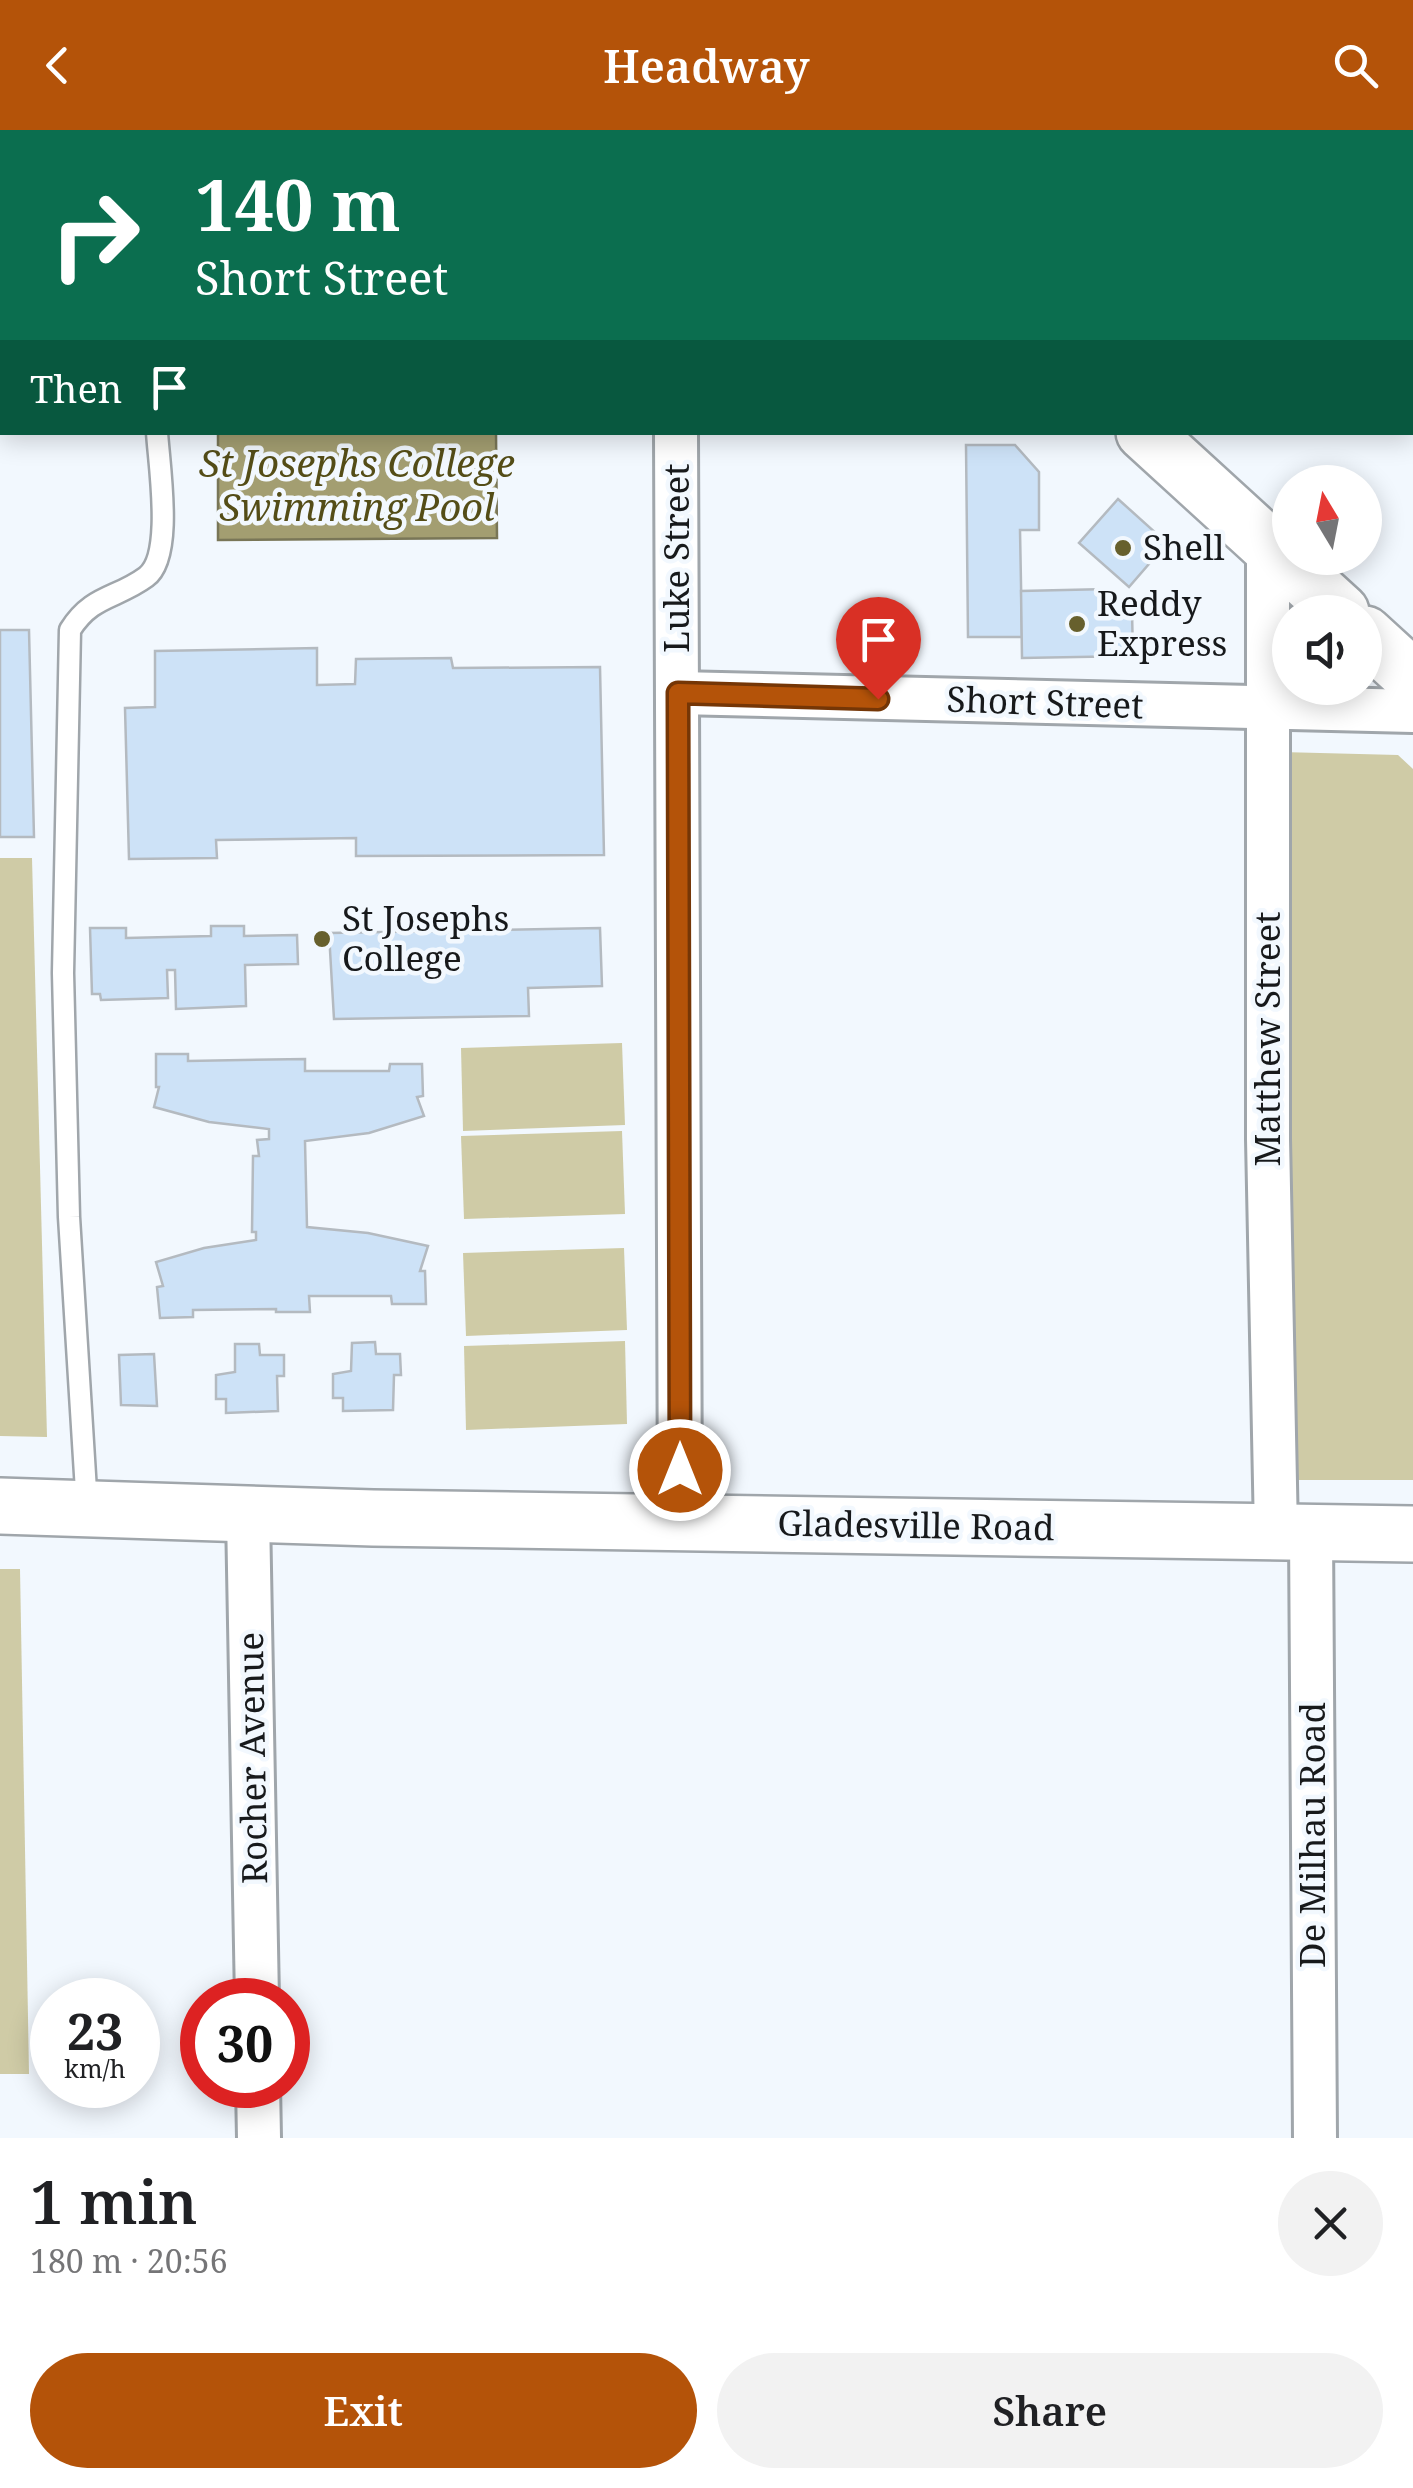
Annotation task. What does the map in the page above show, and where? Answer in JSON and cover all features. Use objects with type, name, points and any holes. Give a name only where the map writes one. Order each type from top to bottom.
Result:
[{"type":"street","name":"Luke Street","points":[[676,435],[680,1522]]},
{"type":"street","points":[[1147,435],[1322,595]]},
{"type":"street","name":"Matthew Street","points":[[1268,546],[1268,1139],[1294,1532]]},
{"type":"street","points":[[1382,650],[1413,678]]},
{"type":"street","name":"Short Street","points":[[678,693],[1413,711]]},
{"type":"street","name":"Gladesville Road","points":[[0,1506],[248,1515],[1413,1534]]},
{"type":"street","name":"Rocher Avenue","points":[[248,1515],[257,1978]]},
{"type":"street","name":"De Milhau Road","points":[[1294,1532],[1315,2138]]},
{"type":"street","points":[[258,2108],[259,2138]]},
{"type":"lane","points":[[87,1507],[70,1217],[62,973],[70,630],[81,612],[100,598],[145,578],[157,566],[162,547],[157,435]]},
{"type":"shaded area","points":[[1281,752],[1398,755],[1413,769],[1413,1480],[1291,1480]]},
{"type":"shaded area","points":[[0,858],[32,858],[47,1437],[0,1436]]},
{"type":"shaded area","points":[[622,1043],[625,1125],[463,1131],[461,1048]]},
{"type":"shaded area","points":[[622,1131],[625,1214],[464,1219],[461,1136]]},
{"type":"shaded area","points":[[624,1248],[627,1330],[466,1336],[463,1253]]},
{"type":"shaded area","points":[[625,1341],[627,1424],[466,1430],[464,1346]]},
{"type":"shaded area","points":[[0,1569],[20,1569],[29,2074],[0,2074]]},
{"type":"water","name":"St Josephs College Swimming Pool","points":[[218,435],[496,435],[497,538],[218,540]]},
{"type":"building","points":[[966,445],[1015,445],[1039,472],[1039,530],[1020,530],[1022,637],[968,637]]},
{"type":"building","points":[[1118,499],[1167,543],[1129,587],[1079,543]]},
{"type":"building","name":"Reddy Express","points":[[1108,589],[1132,611],[1133,656],[1022,658],[1021,591]]},
{"type":"building","points":[[0,630],[29,630],[34,837],[0,837]]},
{"type":"building","points":[[317,648],[317,685],[355,684],[356,659],[451,658],[453,668],[600,667],[604,855],[356,856],[356,838],[216,840],[217,858],[129,859],[125,708],[155,707],[155,651]]},
{"type":"building","points":[[211,926],[244,926],[244,936],[297,935],[298,964],[245,965],[246,1006],[176,1009],[175,970],[167,970],[168,998],[101,1000],[100,994],[92,994],[90,928],[126,928],[126,938],[211,936]]},
{"type":"building","points":[[600,928],[602,986],[528,988],[529,1016],[334,1019],[329,933]]},
{"type":"building","points":[[156,1054],[188,1054],[188,1061],[305,1059],[305,1071],[389,1071],[390,1064],[422,1064],[423,1096],[417,1097],[424,1116],[369,1133],[305,1141],[307,1227],[368,1233],[428,1246],[420,1271],[425,1271],[426,1304],[392,1304],[391,1296],[309,1296],[310,1312],[193,1310],[193,1317],[160,1318],[157,1287],[163,1286],[156,1262],[204,1248],[256,1240],[256,1232],[252,1232],[253,1156],[259,1156],[257,1140],[269,1139],[269,1129],[209,1122],[154,1107],[159,1087]]},
{"type":"building","points":[[375,1342],[376,1354],[400,1354],[401,1375],[394,1375],[393,1410],[343,1411],[343,1398],[333,1398],[333,1374],[351,1371],[352,1343]]},
{"type":"building","points":[[235,1344],[259,1344],[260,1355],[284,1355],[284,1376],[277,1376],[278,1411],[226,1413],[226,1399],[216,1399],[216,1375],[235,1372]]},
{"type":"building","points":[[154,1354],[157,1406],[121,1405],[119,1355]]},
{"type":"place","name":"Shell","points":[[1123,548]]},
{"type":"place","name":"Reddy Express","points":[[1077,624]]},
{"type":"place","name":"St Josephs College","points":[[322,939]]},
{"type":"route","points":[[680,1470],[678,693],[878,699]]}]
